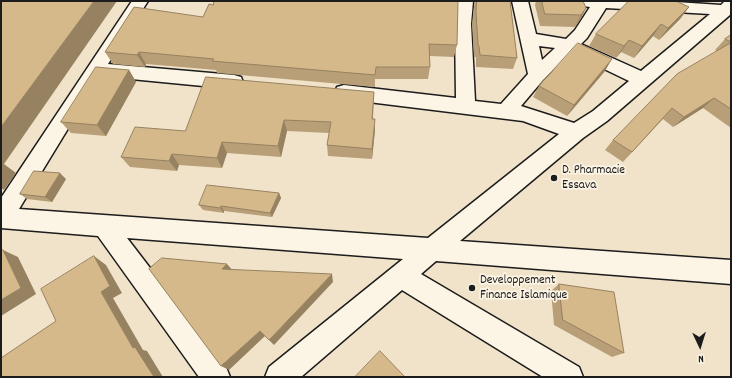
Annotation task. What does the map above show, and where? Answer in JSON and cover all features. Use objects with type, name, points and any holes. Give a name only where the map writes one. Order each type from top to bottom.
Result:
[{"type":"street","points":[[140,1],[1,218],[105,227],[432,249],[731,272]]},
{"type":"street","points":[[465,1],[463,24],[466,106]]},
{"type":"street","points":[[520,1],[537,75]]},
{"type":"street","points":[[582,1],[728,7]]},
{"type":"street","points":[[506,111],[537,75],[581,34],[601,2]]},
{"type":"street","points":[[278,377],[400,275],[576,132],[600,116],[728,7]]},
{"type":"street","points":[[528,38],[569,46],[642,79]]},
{"type":"street","points":[[95,70],[251,84]]},
{"type":"street","points":[[330,91],[506,111],[524,114],[576,132]]},
{"type":"street","points":[[105,227],[216,377]]},
{"type":"street","points":[[400,275],[569,377]]},
{"type":"building","points":[[1,1],[94,1],[1,127]]},
{"type":"building","points":[[214,1],[458,1],[457,45],[429,44],[430,67],[376,67],[375,75],[212,61],[214,59],[139,52],[137,55],[105,52],[134,7],[203,17],[209,4],[213,5]]},
{"type":"building","points":[[477,1],[510,1],[517,58],[480,55],[476,12]]},
{"type":"building","points":[[542,1],[583,1],[586,8],[581,15],[545,14]]},
{"type":"building","points":[[629,1],[676,1],[689,7],[668,28],[661,24],[642,46],[629,40],[624,46],[596,34]]},
{"type":"building","points":[[731,35],[731,42],[725,39]]},
{"type":"building","points":[[578,43],[612,59],[574,105],[539,86]]},
{"type":"building","points":[[731,43],[731,109],[714,98],[684,117],[672,108],[632,152],[613,140],[677,74]]},
{"type":"building","points":[[96,67],[129,70],[97,125],[61,122]]},
{"type":"building","points":[[206,77],[374,92],[372,119],[375,119],[372,149],[327,145],[331,122],[284,120],[278,146],[222,142],[217,158],[172,154],[169,161],[121,157],[135,127],[185,131]]},
{"type":"building","points":[[34,171],[60,173],[45,197],[20,194]]},
{"type":"building","points":[[207,185],[279,193],[270,213],[221,206],[220,208],[199,205]]},
{"type":"building","points":[[3,250],[21,288],[1,300],[1,251]]},
{"type":"building","points":[[94,256],[110,286],[101,292],[133,348],[135,347],[154,377],[1,377],[1,358],[56,321],[41,289]]},
{"type":"building","points":[[162,258],[227,264],[222,269],[332,274],[269,340],[260,331],[221,366],[149,269]]},
{"type":"building","points":[[559,284],[614,292],[624,353],[563,320]]},
{"type":"building","points":[[380,351],[405,377],[355,377]]},
{"type":"place","name":"D. Pharmacie Essava","points":[[554,178]]},
{"type":"place","name":"Developpement Finance Islamique","points":[[472,288]]}]
